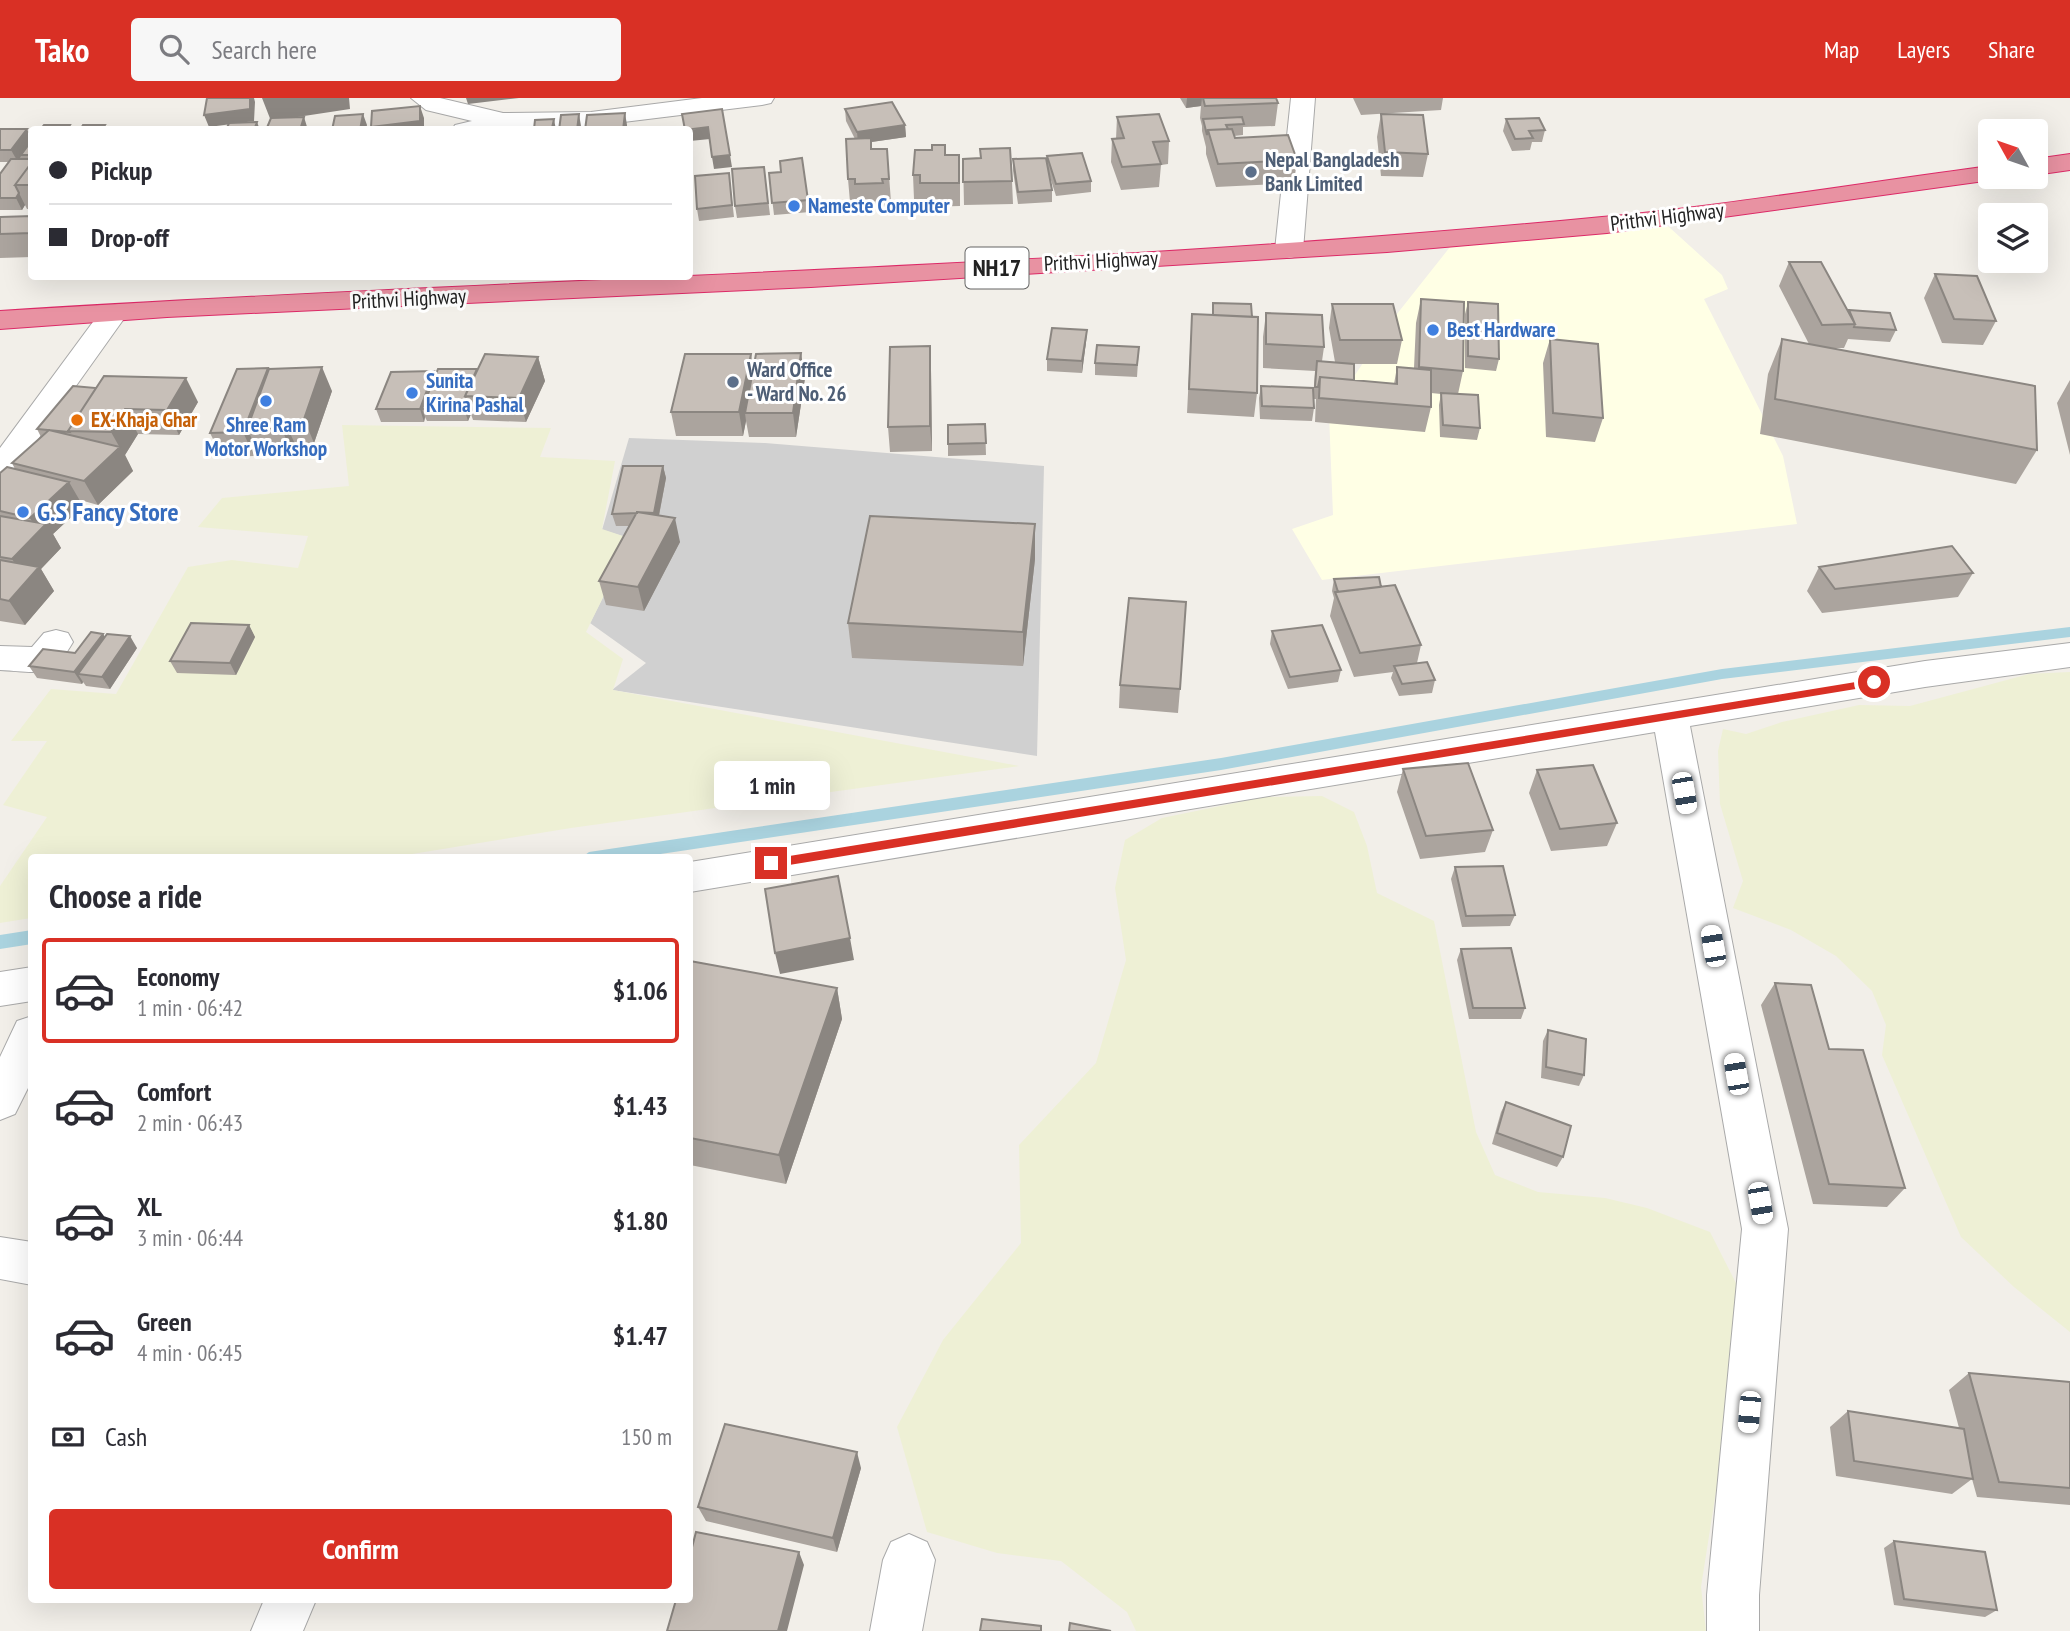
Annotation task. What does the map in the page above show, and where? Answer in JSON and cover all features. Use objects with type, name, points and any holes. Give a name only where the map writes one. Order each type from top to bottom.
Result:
[{"type":"highway","points":[[2048,166],[2070,163]]},
{"type":"highway","name":"Prithvi Highway","points":[[0,320],[811,279],[1289,250],[1607,225],[1978,176]]},
{"type":"street","points":[[423,98],[435,106],[504,120]]},
{"type":"street","points":[[480,126],[589,108],[762,98]]},
{"type":"street","points":[[1289,250],[1303,98]]},
{"type":"street","points":[[0,470],[114,313]]},
{"type":"street","points":[[0,657],[41,660],[56,642]]},
{"type":"street","points":[[693,877],[1925,674],[2070,655]]},
{"type":"street","points":[[1670,716],[1765,1229],[1733,1595],[1733,1631]]},
{"type":"street","points":[[0,989],[28,985]]},
{"type":"street","points":[[0,1101],[28,1042]]},
{"type":"street","points":[[0,1258],[28,1263]]},
{"type":"street","points":[[896,1631],[908,1560]]},
{"type":"street","points":[[277,1631],[289,1603]]},
{"type":"shaded area","points":[[1659,218],[1722,275],[1728,289],[1704,299],[1783,456],[1797,524],[1322,580],[1292,529],[1333,515],[1329,414],[1389,324],[1450,247]]},
{"type":"shaded area","points":[[342,425],[551,428],[540,457],[615,461],[602,529],[632,539],[586,632],[623,659],[613,690],[1019,766],[571,828],[412,854],[28,854],[28,918],[0,923],[0,886],[47,817],[3,805],[47,741],[11,741],[51,689],[116,694],[188,567],[232,560],[298,568],[308,536],[198,527],[222,498],[349,486]]},
{"type":"shaded area","points":[[629,438],[765,443],[1044,466],[1037,756],[612,690],[646,663],[590,623],[632,539],[602,530]]},
{"type":"shaded area","points":[[2070,672],[2070,1332],[2014,1287],[1961,1237],[1882,1055],[1886,1025],[1872,991],[1836,956],[1791,930],[1733,908],[1743,881],[1720,804],[1718,751],[1723,729],[1746,734],[1782,722],[1859,705],[1910,706],[2029,674]]},
{"type":"shaded area","points":[[1322,796],[1354,812],[1367,846],[1377,893],[1434,921],[1476,1132],[1495,1175],[1538,1192],[1605,1198],[1647,1208],[1710,1232],[1740,1291],[1730,1353],[1723,1447],[1701,1587],[1706,1631],[1136,1631],[1127,1612],[1061,1561],[997,1553],[927,1532],[897,1427],[943,1340],[1021,1243],[1019,1145],[1096,1063],[1126,960],[1115,888],[1125,840],[1162,818],[1264,797]]},
{"type":"building","points":[[207,98],[250,98],[250,109],[204,115]]},
{"type":"building","points":[[1203,98],[1276,98],[1278,103],[1205,106]]},
{"type":"building","points":[[892,102],[905,125],[857,132],[845,109]]},
{"type":"building","points":[[420,106],[420,121],[371,126],[372,111]]},
{"type":"building","points":[[722,109],[730,155],[712,157],[708,127],[693,129],[693,126],[684,126],[682,114]]},
{"type":"building","points":[[625,113],[623,126],[586,126],[587,115]]},
{"type":"building","points":[[363,114],[361,126],[333,126],[335,116]]},
{"type":"building","points":[[579,114],[578,126],[560,126],[561,115]]},
{"type":"building","points":[[1159,114],[1169,141],[1153,142],[1161,164],[1122,167],[1112,139],[1124,138],[1117,117]]},
{"type":"building","points":[[1381,114],[1423,115],[1428,154],[1385,152]]},
{"type":"building","points":[[304,117],[301,126],[268,126],[271,118]]},
{"type":"building","points":[[1242,117],[1244,124],[1226,125],[1228,129],[1208,130],[1207,135],[1203,119]]},
{"type":"building","points":[[1539,118],[1545,130],[1529,131],[1533,138],[1515,139],[1506,119]]},
{"type":"building","points":[[554,119],[552,126],[534,126],[535,120]]},
{"type":"building","points":[[257,122],[256,126],[228,126],[229,123]]},
{"type":"building","points":[[0,129],[27,129],[11,150],[0,150]]},
{"type":"building","points":[[1232,129],[1235,138],[1288,135],[1297,160],[1218,164],[1208,130]]},
{"type":"building","points":[[871,138],[871,149],[887,149],[889,179],[882,179],[883,183],[855,184],[855,179],[848,179],[846,139]]},
{"type":"building","points":[[28,145],[28,155],[21,155]]},
{"type":"building","points":[[932,145],[945,145],[945,155],[959,155],[959,183],[920,183],[920,175],[913,175],[915,150],[932,150]]},
{"type":"building","points":[[1010,148],[1012,181],[963,182],[963,159],[981,158],[980,149]]},
{"type":"building","points":[[1082,153],[1091,181],[1056,184],[1047,156]]},
{"type":"building","points":[[802,158],[808,200],[772,203],[769,173],[781,172],[780,161]]},
{"type":"building","points":[[1046,158],[1052,190],[1018,192],[1013,159]]},
{"type":"building","points":[[11,159],[28,159],[28,167],[15,185],[19,193],[16,198],[0,198],[0,174]]},
{"type":"building","points":[[28,167],[28,185],[15,185]]},
{"type":"building","points":[[764,167],[768,203],[735,206],[732,169]]},
{"type":"building","points":[[729,173],[732,205],[697,209],[695,176]]},
{"type":"building","points":[[28,216],[28,233],[0,234],[0,217]]},
{"type":"building","points":[[1789,262],[1821,262],[1855,324],[1822,325]]},
{"type":"building","points":[[1935,274],[1977,276],[1996,321],[1954,319]]},
{"type":"building","points":[[1421,299],[1464,302],[1463,371],[1419,367]]},
{"type":"building","points":[[1468,302],[1498,304],[1499,359],[1468,356]]},
{"type":"building","points":[[1213,303],[1251,304],[1252,317],[1213,315]]},
{"type":"building","points":[[1332,304],[1393,304],[1402,340],[1340,340]]},
{"type":"building","points":[[1849,310],[1890,313],[1896,330],[1854,327]]},
{"type":"building","points":[[1266,313],[1322,315],[1324,347],[1266,344]]},
{"type":"building","points":[[1192,314],[1258,317],[1257,393],[1189,389]]},
{"type":"building","points":[[1052,328],[1087,330],[1082,361],[1047,359]]},
{"type":"building","points":[[1550,339],[1598,344],[1603,418],[1553,413]]},
{"type":"building","points":[[1782,339],[2035,386],[2037,450],[1775,399]]},
{"type":"building","points":[[1097,345],[1139,347],[1137,365],[1095,363]]},
{"type":"building","points":[[930,346],[930,426],[888,427],[890,347]]},
{"type":"building","points":[[801,353],[793,413],[745,413],[756,354]]},
{"type":"building","points":[[485,354],[538,357],[519,398],[465,396]]},
{"type":"building","points":[[685,354],[751,354],[739,412],[671,412]]},
{"type":"building","points":[[1317,361],[1354,364],[1354,380],[1320,377],[1318,387],[1315,387]]},
{"type":"building","points":[[322,367],[304,419],[284,420],[281,428],[247,429],[269,369]]},
{"type":"building","points":[[1397,367],[1431,370],[1431,407],[1319,398],[1320,377],[1397,384]]},
{"type":"building","points":[[268,368],[243,432],[210,433],[237,369]]},
{"type":"building","points":[[438,369],[477,369],[465,396],[467,402],[464,408],[422,409]]},
{"type":"building","points":[[434,371],[420,409],[376,409],[391,372]]},
{"type":"building","points":[[104,376],[186,378],[167,410],[125,409],[111,432],[68,431]]},
{"type":"building","points":[[73,386],[96,388],[69,432],[37,429]]},
{"type":"building","points":[[1261,386],[1313,388],[1314,408],[1262,406]]},
{"type":"building","points":[[1441,393],[1478,395],[1480,428],[1443,425]]},
{"type":"building","points":[[985,424],[986,443],[948,444],[948,425]]},
{"type":"building","points":[[49,430],[120,447],[84,481],[12,463]]},
{"type":"building","points":[[623,466],[663,466],[654,513],[612,514]]},
{"type":"building","points":[[7,467],[69,482],[30,518],[0,511],[0,473]]},
{"type":"building","points":[[637,512],[675,518],[638,587],[599,581]]},
{"type":"building","points":[[0,516],[46,524],[12,559],[0,557]]},
{"type":"building","points":[[870,516],[1035,524],[1023,632],[848,623]]},
{"type":"building","points":[[1952,546],[1973,573],[1835,589],[1819,567]]},
{"type":"building","points":[[0,560],[39,567],[9,601],[0,599]]},
{"type":"building","points":[[1379,577],[1381,587],[1338,592],[1334,579]]},
{"type":"building","points":[[1395,585],[1421,645],[1360,653],[1335,592]]},
{"type":"building","points":[[1129,598],[1186,602],[1180,689],[1120,685]]},
{"type":"building","points":[[191,623],[249,625],[230,663],[170,661]]},
{"type":"building","points":[[1322,625],[1341,670],[1290,677],[1272,631]]},
{"type":"building","points":[[91,632],[103,634],[74,672],[29,666],[43,649],[75,653]]},
{"type":"building","points":[[107,634],[130,636],[102,677],[78,674]]},
{"type":"building","points":[[1427,662],[1435,680],[1402,684],[1394,666]]},
{"type":"building","points":[[1468,763],[1493,830],[1426,836],[1403,769]]},
{"type":"building","points":[[1593,765],[1617,823],[1560,829],[1537,770]]},
{"type":"building","points":[[1503,866],[1515,915],[1466,916],[1455,867]]},
{"type":"building","points":[[838,876],[850,938],[775,953],[765,889]]},
{"type":"building","points":[[1511,948],[1525,1008],[1473,1008],[1461,949]]},
{"type":"building","points":[[693,962],[837,988],[779,1155],[693,1139]]},
{"type":"building","points":[[1775,983],[1811,985],[1829,1049],[1863,1050],[1905,1188],[1829,1184]]},
{"type":"building","points":[[1548,1030],[1586,1039],[1584,1075],[1546,1067]]},
{"type":"building","points":[[1506,1102],[1571,1126],[1563,1157],[1497,1133]]},
{"type":"building","points":[[1969,1373],[2070,1382],[2070,1488],[1999,1482]]},
{"type":"building","points":[[1848,1411],[1964,1429],[1973,1479],[1854,1461]]},
{"type":"building","points":[[725,1424],[857,1452],[833,1538],[698,1507]]},
{"type":"building","points":[[696,1532],[799,1552],[778,1631],[667,1631],[675,1603],[693,1603],[693,1544]]},
{"type":"building","points":[[1894,1541],[1985,1552],[1997,1610],[1904,1599]]},
{"type":"building","points":[[982,1619],[1041,1626],[1041,1631],[980,1631]]},
{"type":"building","points":[[1070,1623],[1111,1631],[1069,1631]]},
{"type":"waterway","points":[[616,854],[1221,764],[1722,674],[2070,632]]},
{"type":"waterway","points":[[0,942],[28,938]]},
{"type":"place","name":"Nepal Bangladesh Bank Limited","points":[[1251,172]]},
{"type":"place","name":"Nameste Computer","points":[[794,206]]},
{"type":"place","name":"Best Hardware","points":[[1433,330]]},
{"type":"place","name":"Ward Office - Ward No. 26","points":[[733,382]]},
{"type":"place","name":"Sunita Kirina Pashal","points":[[412,393]]},
{"type":"place","name":"Shree Ram Motor Workshop","points":[[266,401]]},
{"type":"place","name":"EX-Khaja Ghar","points":[[77,420]]},
{"type":"place","name":"G.S Fancy Store","points":[[23,512]]},
{"type":"route","points":[[771,863],[1874,682]]}]
